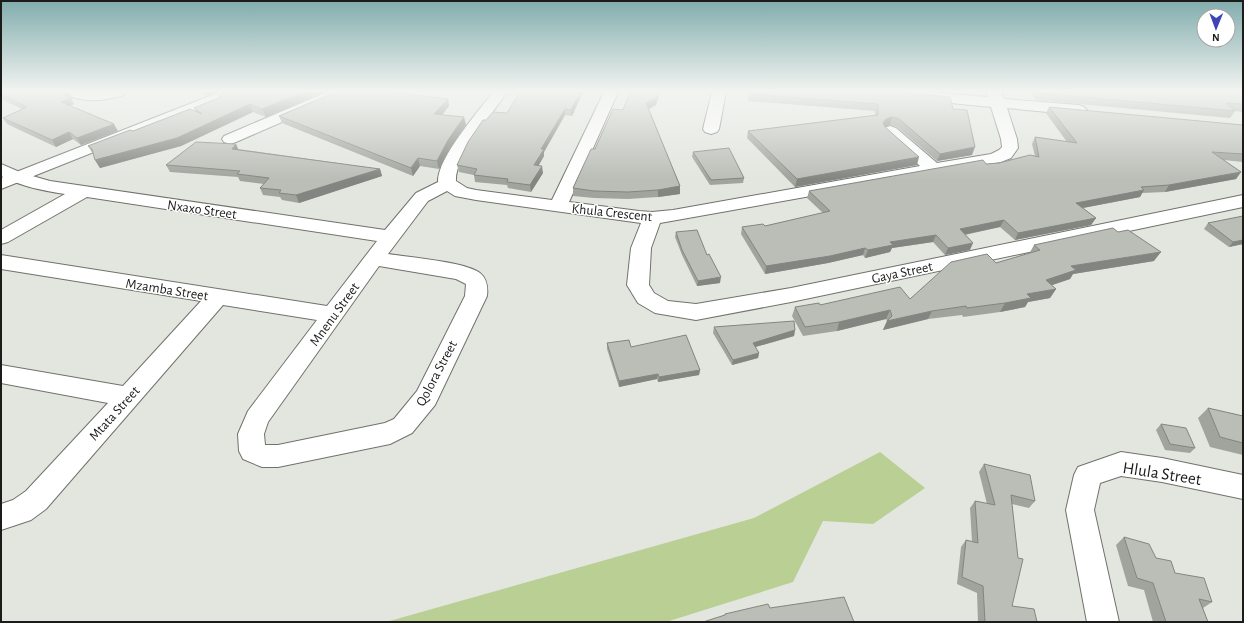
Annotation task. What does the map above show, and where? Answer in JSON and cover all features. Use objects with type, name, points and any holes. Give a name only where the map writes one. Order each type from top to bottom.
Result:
[{"type":"street","points":[[6,176],[154,121]]},
{"type":"street","points":[[230,139],[272,121]]},
{"type":"street","points":[[447,184],[446,178],[448,169],[453,158],[479,121]]},
{"type":"street","points":[[558,206],[597,121]]},
{"type":"street","points":[[711,129],[713,121]]},
{"type":"street","name":"Khula Crescent","points":[[447,184],[462,192],[476,195],[618,215],[652,218],[673,216],[995,158],[1005,154],[1010,148],[1009,139],[1003,121]]},
{"type":"street","points":[[890,131],[933,169]]},
{"type":"street","name":"Nxaxo Street","points":[[6,176],[49,186],[390,236]]},
{"type":"street","name":"Mnenu Street","points":[[262,456],[252,451],[251,434],[257,418],[390,236],[422,197],[447,184]]},
{"type":"street","points":[[1,238],[84,191]]},
{"type":"street","name":"Gaya Street","points":[[652,218],[641,248],[638,285],[646,298],[663,308],[696,312],[791,295],[1243,201]]},
{"type":"street","name":"Qolora Street","points":[[262,456],[278,456],[390,433],[403,426],[426,398],[476,296],[478,288],[476,281],[470,276],[458,272],[374,259]]},
{"type":"street","name":"Mzamba Street","points":[[1,262],[332,316]]},
{"type":"street","name":"Mtata Street","points":[[1,517],[21,511],[36,500],[218,297]]},
{"type":"street","points":[[2,375],[129,397]]},
{"type":"street","name":"Hlula Street","points":[[1104,622],[1080,510],[1088,475],[1121,464],[1162,470],[1243,487]]},
{"type":"green space","points":[[880,452],[925,488],[873,524],[823,521],[793,582],[666,622],[386,622],[754,518]]},
{"type":"building","points":[[10,121],[107,121],[114,124],[77,138],[69,132],[52,140]]},
{"type":"building","points":[[159,121],[213,121],[177,138],[95,160],[92,149],[88,146],[130,130],[133,131]]},
{"type":"building","points":[[292,121],[461,121],[448,140],[437,161],[418,158],[411,168]]},
{"type":"building","points":[[482,121],[558,121],[541,149],[544,149],[534,165],[542,166],[530,185],[507,182],[508,179],[474,175],[477,169],[457,165],[468,142]]},
{"type":"building","points":[[608,121],[653,121],[680,186],[658,190],[628,192],[594,191],[573,188],[591,149],[595,149]]},
{"type":"building","points":[[829,121],[884,121],[883,123],[885,127],[919,157],[797,179],[748,131]]},
{"type":"building","points":[[901,121],[969,121],[975,147],[940,154]]},
{"type":"building","points":[[1060,121],[1201,121],[1243,125],[1243,154],[1212,152],[1241,172],[1169,185],[1141,187],[1144,190],[1076,203],[1096,218],[1018,233],[1004,220],[960,229],[973,243],[948,248],[936,235],[890,242],[893,245],[868,250],[865,248],[830,256],[766,266],[742,227],[763,224],[765,226],[830,211],[809,191],[983,160],[986,164],[999,163],[1030,155],[1039,157],[1035,137],[1077,143]]},
{"type":"building","points":[[196,142],[236,144],[232,149],[380,169],[296,195],[279,193],[281,190],[260,188],[269,178],[237,174],[240,171],[166,165]]},
{"type":"building","points":[[729,148],[744,178],[711,180],[693,152]]},
{"type":"building","points":[[1243,216],[1243,240],[1233,242],[1208,223]]},
{"type":"building","points":[[1113,228],[1118,232],[1128,230],[1161,252],[1071,266],[1076,270],[1046,280],[1056,289],[1027,294],[1031,298],[967,308],[966,306],[932,311],[887,321],[892,316],[890,310],[839,322],[805,327],[795,307],[819,303],[820,305],[900,287],[910,299],[951,262],[987,254],[996,263],[1040,250],[1034,245]]},
{"type":"building","points":[[697,230],[707,255],[709,254],[721,277],[698,281],[682,250],[676,232]]},
{"type":"building","points":[[794,321],[795,330],[753,343],[759,353],[733,360],[714,327]]},
{"type":"building","points":[[686,335],[700,370],[659,377],[658,374],[619,381],[607,343],[629,340],[631,347]]},
{"type":"building","points":[[1208,408],[1243,416],[1243,443],[1220,437]]},
{"type":"building","points":[[1161,424],[1186,428],[1195,448],[1170,444]]},
{"type":"building","points":[[984,464],[1030,475],[1035,501],[1011,495],[1018,558],[1023,559],[1012,606],[1034,609],[1037,622],[985,622],[983,586],[962,577],[966,540],[978,543],[975,501],[995,505]]},
{"type":"building","points":[[1124,537],[1149,544],[1156,558],[1171,561],[1175,573],[1204,578],[1212,602],[1199,599],[1208,622],[1166,622],[1153,583],[1137,578]]},
{"type":"building","points":[[844,597],[854,622],[703,622],[725,614],[768,604],[770,608]]}]
